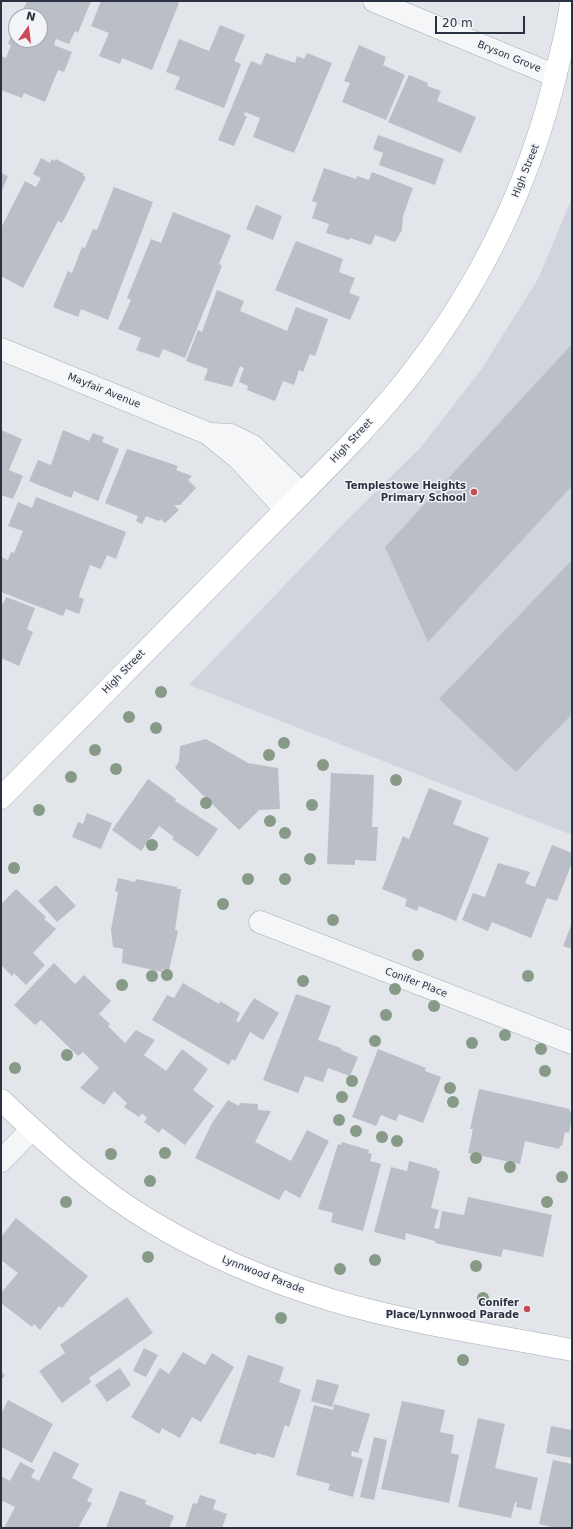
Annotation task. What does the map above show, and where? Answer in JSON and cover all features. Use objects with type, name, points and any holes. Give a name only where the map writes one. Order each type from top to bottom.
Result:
[{"type":"main road","name":"High Street","points":[[1,798],[285,509],[336,460],[402,385],[429,350],[479,272],[512,207],[539,139],[556,76],[569,19],[571,1]]},
{"type":"main road","name":"Lynnwood Parade","points":[[1,1100],[88,1178],[151,1222],[216,1257],[272,1280],[332,1300],[405,1318],[572,1350]]},
{"type":"street","name":"Bryson Grove","points":[[374,1],[556,76]]},
{"type":"street","name":"Mayfair Avenue","points":[[1,349],[206,433],[238,458],[285,509]]},
{"type":"street","name":"Mayfair Avenue","points":[[206,433],[230,435],[253,446],[301,493]]},
{"type":"street","name":"Conifer Place","points":[[260,922],[572,1043]]},
{"type":"street","points":[[1,1161],[32,1129]]},
{"type":"shaded area","name":"Templestowe Heights Primary School","points":[[572,198],[572,835],[189,685],[348,519],[420,448],[481,370],[538,279]]},
{"type":"building","points":[[27,1],[91,1],[78,33],[75,31],[69,44],[56,39],[54,45],[72,52],[64,72],[58,70],[45,102],[24,93],[22,98],[1,90],[1,56],[6,58],[10,48],[48,48],[48,8],[24,8]]},
{"type":"building","points":[[101,1],[175,1],[179,3],[152,70],[122,58],[120,64],[99,56],[109,33],[91,26]]},
{"type":"building","points":[[220,25],[245,35],[234,61],[241,64],[224,108],[175,89],[180,77],[166,72],[179,39],[209,51]]},
{"type":"building","points":[[359,45],[386,57],[383,65],[405,75],[386,120],[342,102],[350,83],[344,81]]},
{"type":"building","points":[[266,53],[295,63],[297,56],[304,59],[307,53],[332,63],[294,153],[253,137],[260,118],[245,112],[244,116],[247,116],[234,146],[218,140],[251,61],[261,65]]},
{"type":"building","points":[[409,75],[428,83],[427,86],[441,91],[437,101],[476,117],[461,153],[388,122]]},
{"type":"building","points":[[378,135],[444,159],[435,185],[379,165],[383,153],[373,149]]},
{"type":"building","points":[[41,158],[50,163],[51,159],[54,161],[56,159],[84,174],[83,176],[86,177],[62,223],[58,221],[23,288],[1,276],[1,228],[25,181],[36,187],[41,178],[33,174]]},
{"type":"building","points":[[324,168],[356,179],[357,176],[369,180],[372,172],[413,188],[403,216],[402,230],[395,242],[375,235],[371,245],[350,238],[349,240],[326,233],[329,224],[312,218],[317,203],[312,201]]},
{"type":"building","points":[[1,173],[8,176],[1,193]]},
{"type":"building","points":[[114,187],[153,202],[108,320],[81,309],[78,317],[53,307],[68,271],[72,273],[82,247],[85,248],[93,229],[97,230]]},
{"type":"building","points":[[256,205],[282,216],[273,240],[246,229]]},
{"type":"building","points":[[173,212],[231,235],[219,264],[222,266],[185,358],[163,349],[159,358],[136,350],[141,338],[118,329],[131,300],[127,298],[151,239],[161,243]]},
{"type":"building","points":[[296,241],[343,259],[339,272],[355,278],[349,293],[360,297],[350,320],[275,290]]},
{"type":"building","points":[[217,290],[244,301],[240,311],[287,331],[296,307],[328,319],[315,356],[310,354],[303,372],[299,370],[294,385],[283,381],[275,401],[247,390],[248,386],[239,382],[244,368],[240,366],[232,387],[204,380],[208,369],[186,361],[198,330],[202,332]]},
{"type":"building","points":[[572,344],[572,486],[428,642],[385,547]]},
{"type":"building","points":[[1,430],[22,439],[9,470],[23,476],[13,499],[1,495]]},
{"type":"building","points":[[63,430],[89,441],[93,433],[104,437],[102,442],[119,449],[98,501],[74,491],[71,498],[29,481],[38,460],[51,465]]},
{"type":"building","points":[[127,449],[178,466],[176,470],[192,476],[188,480],[196,488],[180,505],[174,505],[179,510],[165,523],[161,519],[159,521],[146,516],[142,524],[136,521],[138,516],[105,503]]},
{"type":"building","points":[[36,497],[126,532],[116,559],[107,555],[101,569],[90,565],[80,592],[79,597],[84,599],[79,614],[66,609],[63,616],[1,592],[1,557],[8,560],[11,552],[14,553],[23,531],[8,526],[18,502],[32,508]]},
{"type":"building","points":[[572,560],[572,714],[516,772],[439,699]]},
{"type":"building","points":[[6,597],[35,608],[27,629],[33,632],[19,666],[1,658],[1,603],[3,604]]},
{"type":"building","points":[[206,739],[248,763],[278,768],[280,809],[259,810],[239,830],[175,768],[179,761],[180,746]]},
{"type":"building","points":[[331,773],[374,775],[372,827],[378,827],[376,861],[355,860],[355,865],[327,864]]},
{"type":"building","points":[[148,779],[176,799],[175,801],[218,829],[198,857],[172,839],[174,837],[159,826],[141,851],[112,830]]},
{"type":"building","points":[[429,788],[462,801],[453,824],[489,838],[456,921],[419,906],[417,911],[405,906],[407,899],[382,889],[403,836],[409,839]]},
{"type":"building","points":[[87,813],[112,823],[101,849],[72,837],[78,822],[83,824]]},
{"type":"building","points":[[552,845],[572,853],[572,863],[557,901],[547,898],[531,938],[492,922],[488,931],[462,920],[473,893],[485,897],[498,863],[530,872],[525,883],[535,887]]},
{"type":"building","points":[[118,878],[135,882],[136,879],[181,889],[175,930],[178,931],[169,970],[162,969],[162,972],[122,963],[123,949],[113,947],[111,930],[118,892],[115,891]]},
{"type":"building","points":[[56,885],[76,906],[57,922],[38,901]]},
{"type":"building","points":[[16,889],[46,917],[44,919],[56,929],[33,953],[45,965],[26,985],[14,973],[12,976],[1,965],[1,904]]},
{"type":"building","points":[[572,923],[572,949],[563,946]]},
{"type":"building","points":[[54,963],[75,984],[84,975],[111,1001],[99,1014],[110,1024],[108,1026],[125,1043],[136,1030],[155,1040],[144,1055],[166,1071],[182,1049],[208,1069],[193,1090],[214,1106],[185,1145],[162,1128],[159,1133],[144,1122],[147,1118],[142,1113],[139,1117],[124,1107],[127,1103],[114,1091],[104,1105],[80,1088],[99,1068],[83,1052],[78,1056],[41,1020],[35,1025],[14,1005]]},
{"type":"building","points":[[183,983],[219,1004],[220,1001],[240,1013],[236,1021],[239,1022],[254,998],[279,1013],[263,1040],[250,1032],[235,1061],[232,1059],[229,1065],[152,1020],[167,995],[174,998]]},
{"type":"building","points":[[296,994],[331,1006],[318,1040],[341,1048],[341,1050],[358,1057],[350,1076],[328,1068],[323,1082],[305,1076],[298,1093],[263,1080]]},
{"type":"building","points":[[378,1049],[426,1068],[425,1071],[441,1077],[423,1123],[399,1114],[396,1121],[381,1115],[376,1126],[352,1117]]},
{"type":"building","points":[[479,1089],[570,1109],[569,1111],[572,1112],[572,1117],[569,1133],[565,1132],[562,1146],[560,1146],[559,1149],[525,1141],[520,1164],[468,1153],[473,1129],[470,1129]]},
{"type":"building","points":[[228,1100],[239,1106],[240,1103],[258,1104],[258,1110],[271,1111],[255,1142],[291,1161],[307,1130],[329,1141],[300,1198],[285,1190],[279,1200],[195,1158],[212,1123]]},
{"type":"building","points":[[342,1142],[369,1150],[368,1153],[372,1154],[370,1161],[381,1164],[363,1231],[331,1222],[333,1213],[318,1209],[338,1144],[341,1145]]},
{"type":"building","points":[[409,1161],[438,1169],[437,1171],[440,1171],[431,1208],[439,1210],[434,1228],[439,1229],[442,1211],[464,1215],[468,1197],[552,1215],[543,1257],[503,1249],[501,1257],[435,1243],[435,1241],[406,1233],[405,1240],[374,1232],[391,1167],[407,1171]]},
{"type":"building","points":[[16,1218],[88,1276],[62,1308],[59,1306],[40,1330],[34,1324],[32,1327],[1,1303],[1,1293],[18,1273],[1,1260],[1,1237]]},
{"type":"building","points":[[127,1297],[153,1333],[89,1378],[91,1382],[62,1403],[39,1371],[65,1353],[60,1345]]},
{"type":"building","points":[[144,1348],[158,1355],[146,1377],[133,1371]]},
{"type":"building","points":[[183,1352],[205,1365],[212,1353],[234,1367],[201,1422],[192,1417],[180,1438],[162,1428],[159,1434],[131,1417],[160,1368],[169,1374]]},
{"type":"building","points":[[248,1355],[284,1367],[279,1382],[301,1390],[289,1427],[285,1425],[274,1458],[257,1453],[256,1455],[219,1443]]},
{"type":"building","points":[[120,1368],[131,1385],[107,1402],[95,1385]]},
{"type":"building","points":[[1,1372],[5,1375],[1,1380]]},
{"type":"building","points":[[317,1379],[339,1385],[332,1407],[311,1401]]},
{"type":"building","points":[[8,1400],[53,1424],[32,1463],[1,1447],[1,1414]]},
{"type":"building","points":[[402,1401],[445,1410],[440,1432],[454,1435],[451,1453],[459,1455],[449,1503],[381,1489]]},
{"type":"building","points":[[334,1404],[370,1414],[358,1453],[352,1451],[351,1456],[363,1459],[353,1497],[328,1490],[330,1484],[296,1475],[314,1405],[333,1410]]},
{"type":"building","points":[[478,1418],[505,1424],[495,1468],[538,1478],[531,1510],[516,1507],[517,1502],[515,1502],[511,1518],[458,1507]]},
{"type":"building","points":[[551,1426],[572,1430],[572,1458],[546,1453]]},
{"type":"building","points":[[374,1437],[387,1440],[374,1500],[360,1497]]},
{"type":"building","points":[[54,1451],[79,1464],[72,1478],[93,1489],[87,1501],[92,1503],[78,1528],[4,1528],[15,1507],[3,1501],[1,1504],[1,1476],[10,1481],[20,1462],[35,1470],[31,1477],[39,1481]]},
{"type":"building","points":[[553,1460],[572,1464],[572,1528],[556,1528],[539,1524]]},
{"type":"building","points":[[120,1491],[146,1500],[145,1504],[174,1516],[169,1528],[106,1528]]},
{"type":"building","points":[[200,1495],[216,1500],[213,1509],[227,1514],[222,1528],[185,1528],[193,1503],[197,1504]]},
{"type":"place","name":"Templestowe Heights Primary School","points":[[474,492]]},
{"type":"place","name":"Conifer Place/Lynnwood Parade","points":[[527,1309]]}]
